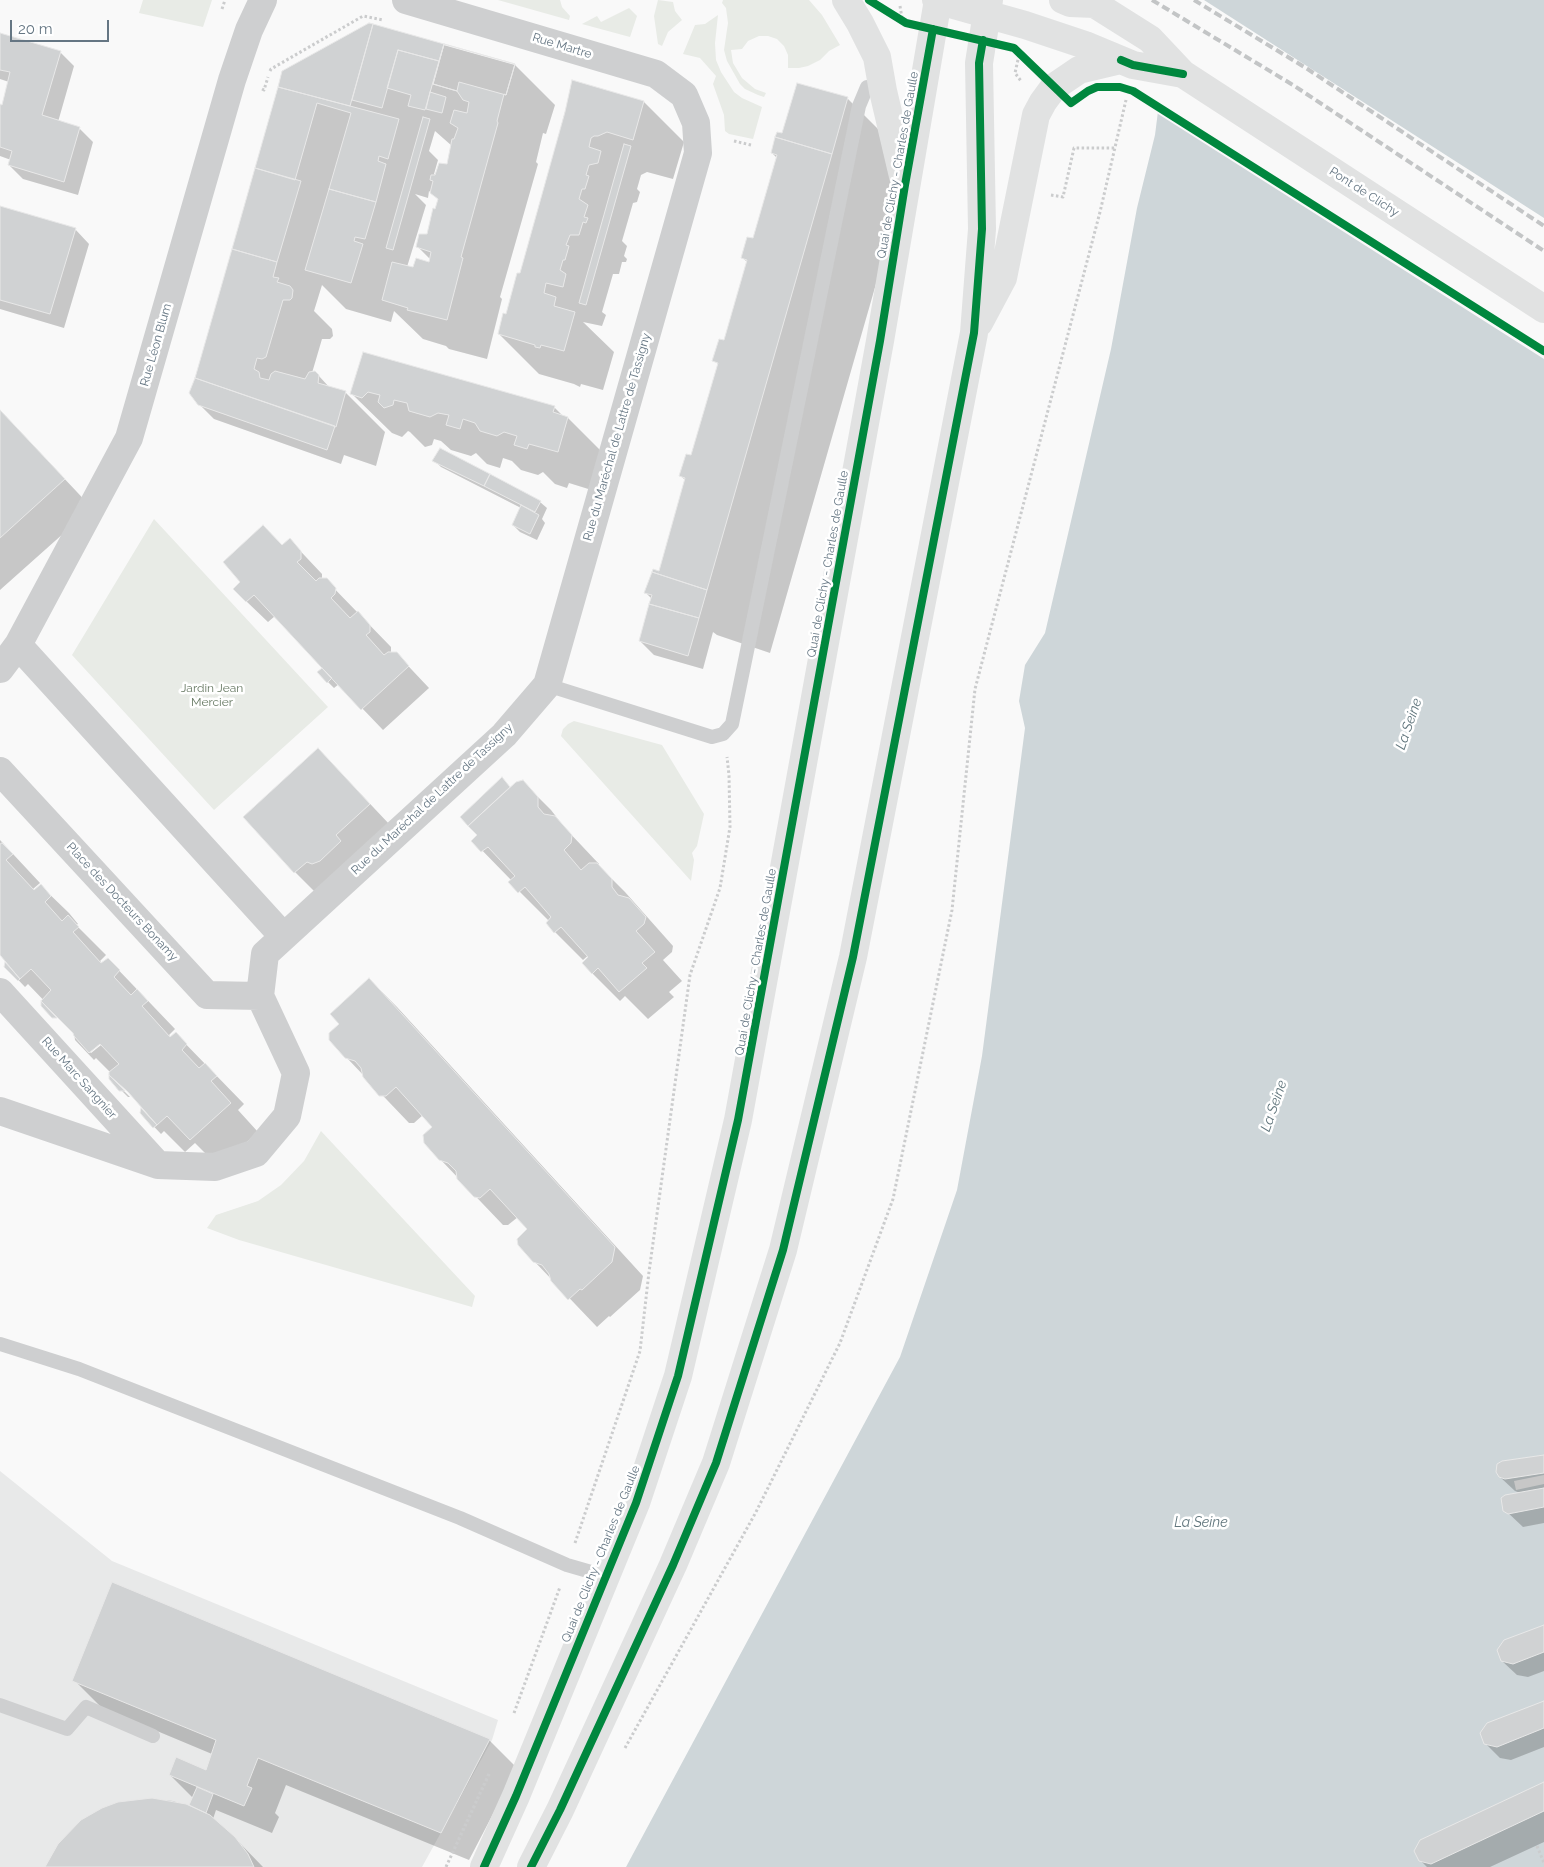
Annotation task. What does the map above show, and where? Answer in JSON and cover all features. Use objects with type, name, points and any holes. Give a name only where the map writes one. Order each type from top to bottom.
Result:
[{"type":"main road","points":[[846,0],[877,57],[905,185]]},
{"type":"main road","points":[[937,0],[999,15],[1082,58],[1054,87],[1036,115],[1003,278],[974,333]]},
{"type":"main road","name":"Quai de Clichy - Charles de Gaulle","points":[[484,1867],[516,1796],[636,1503],[678,1376],[738,1120],[880,341],[937,0]]},
{"type":"main road","points":[[1063,0],[1070,3],[1092,2]]},
{"type":"main road","name":"Pont de Clichy","points":[[1092,2],[1150,39],[1183,74],[1544,309]]},
{"type":"main road","points":[[531,1867],[560,1810],[673,1565],[716,1463],[784,1250],[853,957],[974,333],[982,229],[979,63],[999,15]]},
{"type":"main road","name":"Pont de Clichy","points":[[1082,58],[1121,60],[1133,65],[1183,74]]},
{"type":"street","name":"Rue Léon Blum","points":[[0,670],[18,645],[129,438],[232,80],[249,30],[263,0]]},
{"type":"street","name":"Rue Martre","points":[[406,0],[656,74],[684,95],[696,123]]},
{"type":"street","name":"Rue du Maréchal de Lattre de Tassigny","points":[[260,996],[266,954],[283,936],[504,735],[547,685],[698,154],[696,123]]},
{"type":"street","points":[[18,645],[283,936]]},
{"type":"street","name":"Place des Docteurs Bonamy","points":[[0,771],[131,910],[207,995],[260,996]]},
{"type":"street","name":"Rue Marc Sangnier","points":[[0,992],[158,1165]]},
{"type":"street","points":[[0,1111],[158,1165],[215,1167],[256,1154],[287,1116],[296,1073],[260,996]]},
{"type":"lane","points":[[547,685],[712,737],[723,734],[732,724],[736,714],[859,106],[867,87],[883,91]]},
{"type":"lane","points":[[0,1344],[79,1369],[451,1514],[567,1565],[605,1576]]},
{"type":"lane","points":[[0,1705],[67,1730],[86,1707],[153,1736]]},
{"type":"path","points":[[892,14],[906,23],[905,8],[908,0]]},
{"type":"path","points":[[999,15],[1054,87]]},
{"type":"path","points":[[232,80],[264,90],[271,69],[363,16],[389,22]]},
{"type":"path","points":[[622,1755],[756,1512],[836,1352],[892,1199],[952,910],[975,689],[1100,212],[1126,100]]},
{"type":"path","points":[[734,141],[751,145]]},
{"type":"path","points":[[1043,194],[1063,197],[1074,148],[1115,148]]},
{"type":"path","points":[[512,1717],[540,1644],[640,1351],[690,975],[720,888],[730,827],[729,775],[723,734]]},
{"type":"path","points":[[446,1867],[490,1771]]},
{"type":"path","points":[[1537,1846],[1544,1863]]},
{"type":"shaded area","points":[[0,1471],[112,1561],[498,1720],[492,1740],[422,1867],[0,1867]]},
{"type":"green space","points":[[143,0],[212,0],[203,27],[139,13]]},
{"type":"green space","points":[[498,0],[560,0],[562,7],[570,16],[569,20]]},
{"type":"green space","points":[[658,0],[673,2],[675,11],[682,20],[668,32],[662,46],[658,44],[654,16]]},
{"type":"green space","points":[[723,0],[809,0],[822,15],[840,45],[829,51],[820,60],[799,68],[788,68],[788,55],[784,46],[777,39],[768,36],[759,36],[748,41],[742,49],[731,50],[733,63],[742,78],[755,89],[766,93],[764,97],[758,95],[745,89],[740,84],[727,61],[724,50],[728,23],[726,8],[722,3]]},
{"type":"green space","points":[[629,8],[637,16],[630,37],[582,24],[597,16],[601,22]]},
{"type":"green space","points":[[718,15],[715,43],[716,60],[721,72],[734,92],[742,98],[762,107],[753,139],[729,134],[725,131],[724,115],[713,84],[716,76],[700,58],[683,54],[695,25],[705,24]]},
{"type":"green space","name":"Jardin Jean Mercier","points":[[154,519],[328,707],[214,810],[72,655]]},
{"type":"green space","points":[[574,721],[662,745],[704,814],[697,846],[692,853],[694,860],[691,881],[561,736],[563,729]]},
{"type":"green space","points":[[321,1131],[475,1296],[472,1307],[239,1240],[207,1228],[216,1215],[258,1201],[281,1185],[304,1161]]},
{"type":"water","name":"La Seine","points":[[1172,0],[1544,0],[1544,1867],[626,1867],[900,1357],[957,1190],[982,1056],[1025,728],[1019,701],[1025,665],[1045,633],[1111,349],[1137,208],[1155,135]]},
{"type":"pier","points":[[1170,0],[1204,0],[1544,218],[1544,359],[1155,112]]},
{"type":"pier","points":[[1544,1475],[1544,1484],[1516,1490],[1514,1481]]},
{"type":"building","points":[[369,23],[373,24],[350,106],[278,87],[282,71]]},
{"type":"building","points":[[373,24],[444,44],[439,61],[398,50],[382,108],[352,100]]},
{"type":"building","points":[[0,33],[61,51],[42,115],[80,127],[64,182],[8,165],[12,151],[0,147],[0,104],[2,105],[10,72],[0,70]]},
{"type":"building","points":[[444,44],[515,64],[506,95],[504,94],[498,123],[461,257],[463,258],[447,320],[407,310],[408,308],[382,300],[392,262],[413,267],[416,258],[429,262],[431,252],[416,247],[419,234],[427,234],[433,208],[435,209],[438,199],[430,193],[433,181],[430,180],[431,175],[435,175],[439,163],[447,164],[452,139],[454,139],[458,128],[450,123],[454,110],[467,113],[469,102],[463,100],[457,91],[433,84]]},
{"type":"building","points":[[444,44],[515,64],[506,95],[459,82],[457,91],[433,84]]},
{"type":"building","points":[[398,50],[439,61],[425,110],[408,106],[411,95],[387,88]]},
{"type":"building","points":[[572,80],[644,101],[633,140],[607,132],[591,138],[589,147],[601,151],[598,163],[589,165],[586,175],[589,176],[585,189],[582,189],[579,199],[588,205],[584,217],[588,218],[586,223],[583,222],[579,235],[570,235],[566,245],[569,246],[560,270],[566,274],[563,287],[546,283],[544,293],[556,297],[554,306],[575,312],[564,351],[541,345],[540,348],[535,347],[535,345],[498,334],[503,313],[506,314],[517,273],[520,273],[565,112]]},
{"type":"building","points":[[797,83],[848,97],[832,154],[775,137],[777,132],[782,133]]},
{"type":"building","points":[[278,87],[399,119],[388,159],[379,156],[378,161],[386,164],[376,202],[329,189],[351,113],[317,103],[295,180],[255,168]]},
{"type":"building","points":[[430,92],[446,97],[442,113],[426,109]]},
{"type":"building","points":[[423,117],[430,119],[393,250],[386,248]]},
{"type":"building","points":[[775,137],[832,154],[707,590],[652,572],[653,569],[659,571],[685,478],[679,476],[686,454],[691,455],[718,363],[712,361],[719,339],[724,340],[747,260],[741,258],[747,237],[753,238],[777,155],[771,153]]},
{"type":"building","points":[[624,144],[631,146],[586,305],[579,303]]},
{"type":"building","points":[[255,168],[301,181],[277,262],[232,249]]},
{"type":"building","points":[[329,189],[376,202],[365,239],[355,237],[354,241],[363,244],[351,283],[305,270]]},
{"type":"building","points":[[0,206],[76,228],[50,314],[0,300]]},
{"type":"building","points":[[232,249],[277,262],[273,277],[279,278],[277,282],[290,286],[293,290],[290,300],[283,300],[266,357],[262,359],[257,358],[254,369],[259,372],[260,378],[269,380],[271,374],[275,371],[305,379],[309,372],[315,371],[319,375],[318,383],[346,391],[336,427],[195,378]]},
{"type":"building","points":[[363,352],[555,406],[553,412],[568,417],[558,452],[529,444],[527,449],[514,445],[517,436],[504,432],[497,436],[480,431],[475,423],[463,419],[460,429],[446,425],[449,415],[438,413],[430,417],[409,411],[407,403],[394,400],[393,405],[384,408],[378,402],[380,395],[368,392],[362,398],[350,394]]},
{"type":"building","points":[[195,378],[335,426],[327,450],[198,405],[189,393]]},
{"type":"building","points":[[0,410],[65,479],[0,538]]},
{"type":"building","points":[[440,448],[490,474],[484,486],[432,461]]},
{"type":"building","points":[[490,474],[541,501],[535,512],[484,486]]},
{"type":"building","points":[[521,505],[539,515],[530,534],[512,525]]},
{"type":"building","points":[[263,525],[282,545],[290,538],[301,551],[301,559],[297,562],[316,581],[319,578],[327,578],[336,588],[335,594],[331,598],[350,618],[358,611],[370,625],[370,632],[366,635],[384,655],[388,652],[397,652],[409,666],[361,710],[254,595],[246,602],[233,589],[240,582],[223,562]]},
{"type":"building","points":[[652,572],[707,590],[699,618],[649,604],[652,595],[644,593]]},
{"type":"building","points":[[649,604],[699,618],[688,656],[639,641]]},
{"type":"building","points":[[322,668],[332,678],[327,683],[317,672]]},
{"type":"building","points":[[318,748],[370,804],[336,835],[341,841],[320,861],[312,864],[307,862],[294,873],[243,817]]},
{"type":"building","points":[[502,777],[510,787],[468,826],[460,817]]},
{"type":"building","points":[[523,780],[538,797],[538,807],[544,814],[555,816],[572,835],[571,843],[564,850],[581,870],[589,863],[597,863],[612,879],[612,887],[618,895],[629,898],[646,917],[644,924],[636,931],[655,952],[642,963],[647,968],[619,992],[598,968],[592,974],[582,963],[588,957],[561,927],[554,933],[546,923],[551,917],[525,887],[518,893],[508,882],[515,876],[488,847],[481,852],[471,841],[477,835],[468,826],[516,782]]},
{"type":"building","points":[[2,843],[13,854],[6,860],[34,890],[41,884],[51,896],[45,902],[62,921],[68,915],[79,927],[73,932],[101,963],[108,958],[120,970],[114,977],[131,995],[137,989],[148,1001],[142,1006],[170,1037],[176,1032],[187,1044],[182,1050],[199,1068],[205,1063],[217,1076],[211,1081],[231,1103],[190,1140],[167,1116],[157,1125],[128,1092],[109,1075],[109,1072],[119,1064],[100,1044],[89,1053],[73,1033],[41,1001],[51,990],[31,969],[20,979],[0,955],[0,844]]},
{"type":"building","points":[[5,962],[20,979],[18,981],[4,967]]},
{"type":"building","points":[[369,978],[615,1247],[612,1262],[582,1290],[580,1289],[568,1300],[551,1281],[549,1274],[542,1265],[533,1262],[518,1245],[517,1239],[527,1229],[490,1189],[480,1198],[474,1197],[457,1179],[456,1171],[448,1163],[439,1160],[424,1143],[423,1135],[432,1127],[396,1087],[386,1096],[379,1096],[363,1077],[361,1068],[355,1061],[345,1058],[329,1040],[329,1033],[339,1024],[330,1014]]},
{"type":"building","points":[[41,1001],[57,1018],[52,1018],[41,1006]]},
{"type":"building","points":[[109,1075],[125,1091],[119,1091],[109,1079]]},
{"type":"building","points":[[141,1108],[157,1125],[153,1128],[140,1113]]},
{"type":"building","points":[[1544,1455],[1544,1473],[1505,1479],[1499,1477],[1496,1472],[1497,1464],[1502,1461]]},
{"type":"building","points":[[1544,1488],[1544,1507],[1508,1514],[1503,1511],[1501,1498],[1505,1495]]},
{"type":"building","points":[[112,1582],[490,1739],[441,1833],[258,1758],[247,1786],[252,1788],[244,1806],[169,1775],[176,1757],[206,1770],[216,1740],[72,1681]]},
{"type":"building","points":[[1544,1625],[1544,1652],[1513,1664],[1501,1661],[1497,1650],[1504,1640]]},
{"type":"building","points":[[1544,1701],[1544,1728],[1497,1747],[1484,1744],[1480,1733],[1487,1723]]},
{"type":"building","points":[[1544,1782],[1544,1811],[1431,1864],[1419,1861],[1414,1851],[1420,1840]]},
{"type":"building","points":[[197,1787],[213,1794],[206,1813],[189,1805]]},
{"type":"building","points":[[152,1798],[186,1804],[210,1815],[235,1837],[248,1854],[254,1867],[45,1867],[58,1844],[81,1820],[102,1808],[118,1802]]},
{"type":"railway","points":[[1152,0],[1293,85],[1544,251]]},
{"type":"railway","points":[[1194,0],[1306,68],[1544,226]]},
{"type":"cycle path","points":[[869,0],[906,23],[1014,48],[1071,103],[1097,87],[1120,87],[1133,91],[1544,351]]},
{"type":"cycle path","points":[[484,1867],[516,1796],[636,1503],[678,1376],[738,1120],[880,341],[933,29]]},
{"type":"cycle path","points":[[531,1867],[560,1810],[673,1565],[716,1463],[783,1250],[853,957],[974,333],[982,229],[979,63],[983,40]]},
{"type":"cycle path","points":[[1121,60],[1133,65],[1183,74]]}]
